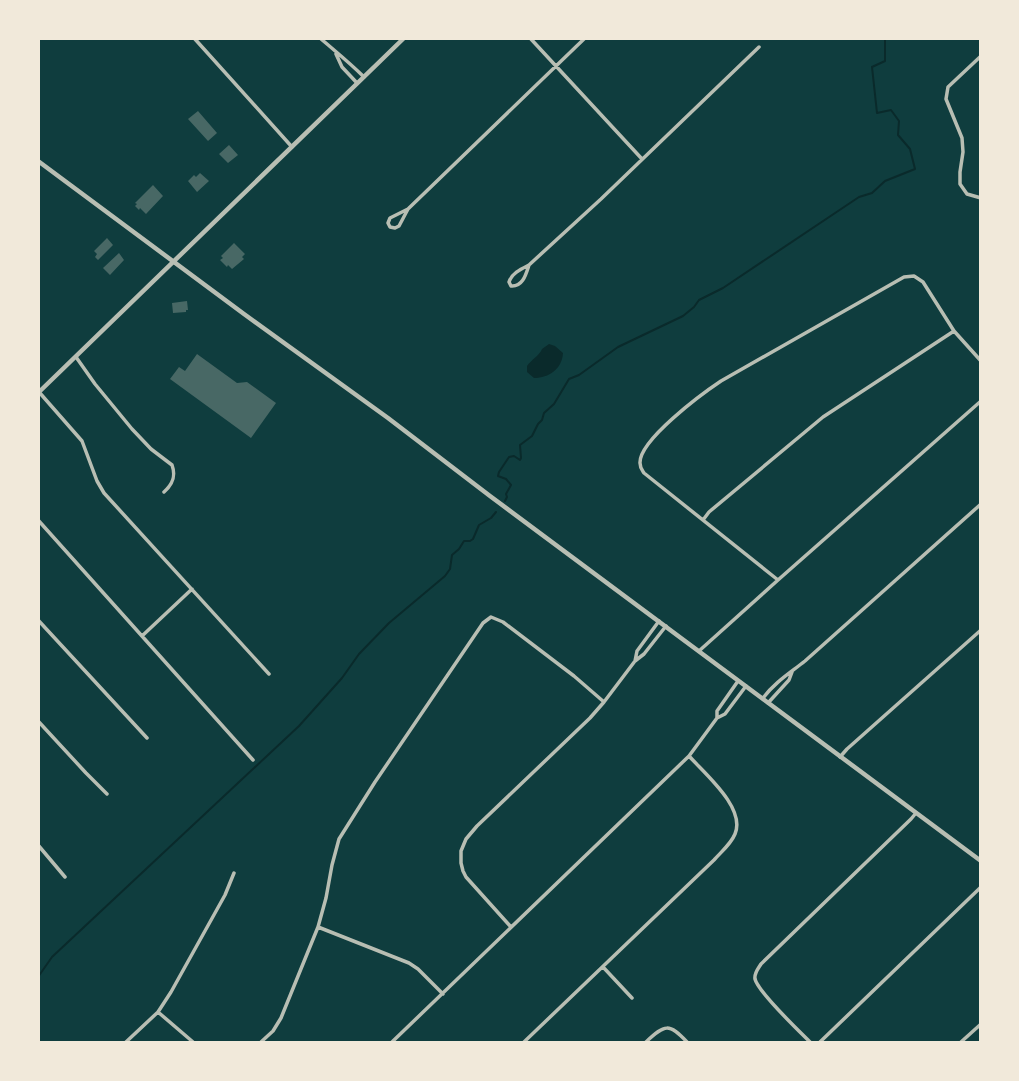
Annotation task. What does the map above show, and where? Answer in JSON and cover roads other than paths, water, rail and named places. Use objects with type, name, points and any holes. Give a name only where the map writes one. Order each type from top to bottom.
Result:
[{"type":"street","points":[[194,38],[292,147]]},
{"type":"street","points":[[320,38],[364,77]]},
{"type":"street","points":[[269,674],[104,492],[82,441],[39,392],[404,38]]},
{"type":"street","points":[[530,38],[642,159]]},
{"type":"street","points":[[408,209],[399,226],[390,228],[390,218],[408,209],[585,38]]},
{"type":"street","points":[[529,265],[520,284],[516,286],[509,282],[514,274],[529,265],[758,47]]},
{"type":"street","points":[[335,52],[342,67],[357,83]]},
{"type":"street","points":[[981,56],[948,88],[946,99],[962,138],[960,184],[967,194],[981,198]]},
{"type":"street","points":[[38,161],[404,429],[978,860],[981,852]]},
{"type":"street","points":[[778,580],[648,477],[640,467],[641,457],[653,439],[680,411],[710,388],[904,278],[914,276],[923,282],[954,331],[981,361]]},
{"type":"street","points":[[703,520],[709,512],[823,417],[954,331]]},
{"type":"street","points":[[75,356],[132,429],[151,449],[172,465],[174,477],[164,492]]},
{"type":"street","points":[[699,651],[981,401]]},
{"type":"street","points":[[762,698],[779,680],[792,672],[981,504]]},
{"type":"street","points":[[38,520],[253,760]]},
{"type":"street","points":[[142,636],[192,589]]},
{"type":"street","points":[[261,1042],[273,1031],[281,1018],[317,927],[329,888],[336,849],[344,831],[479,628],[491,617],[503,622],[604,702]]},
{"type":"street","points":[[38,620],[147,738]]},
{"type":"street","points":[[635,661],[637,651],[659,621]]},
{"type":"street","points":[[511,927],[466,877],[461,863],[464,844],[477,826],[590,718],[666,626]]},
{"type":"street","points":[[840,757],[981,630]]},
{"type":"street","points":[[768,703],[789,680],[792,672]]},
{"type":"street","points":[[717,718],[717,711],[738,681]]},
{"type":"street","points":[[392,1042],[689,756],[717,718],[725,714],[746,686]]},
{"type":"street","points":[[38,720],[86,774],[107,793]]},
{"type":"street","points":[[524,1042],[714,860],[735,834],[737,821],[730,803],[689,756]]},
{"type":"street","points":[[810,1042],[758,986],[755,975],[761,964],[916,813]]},
{"type":"street","points":[[38,845],[65,877]]},
{"type":"street","points":[[126,1042],[158,1012],[195,951],[234,873]]},
{"type":"street","points":[[820,1042],[981,887]]},
{"type":"street","points":[[317,927],[409,963],[443,994]]},
{"type":"street","points":[[603,967],[632,998]]},
{"type":"street","points":[[158,1012],[193,1042]]},
{"type":"street","points":[[961,1042],[981,1024]]},
{"type":"street","points":[[646,1042],[667,1028],[673,1029],[687,1042]]},
{"type":"water","points":[[549,344],[563,353],[560,364],[550,374],[534,378],[527,372],[527,366]]},
{"type":"waterway","points":[[505,501],[511,485],[498,476],[499,472],[509,457],[514,456],[520,460],[520,445],[532,436],[544,413],[554,404],[569,379],[579,375],[618,347],[683,316],[699,300],[723,288],[859,197],[872,193],[885,181],[915,169],[910,149],[898,135],[899,121],[891,110],[877,113],[872,67],[885,61],[885,38]]},
{"type":"waterway","points":[[38,977],[52,957],[299,726],[342,678],[359,654],[389,623],[445,576],[450,569],[452,555],[464,541],[473,539],[479,525],[496,512]]}]
